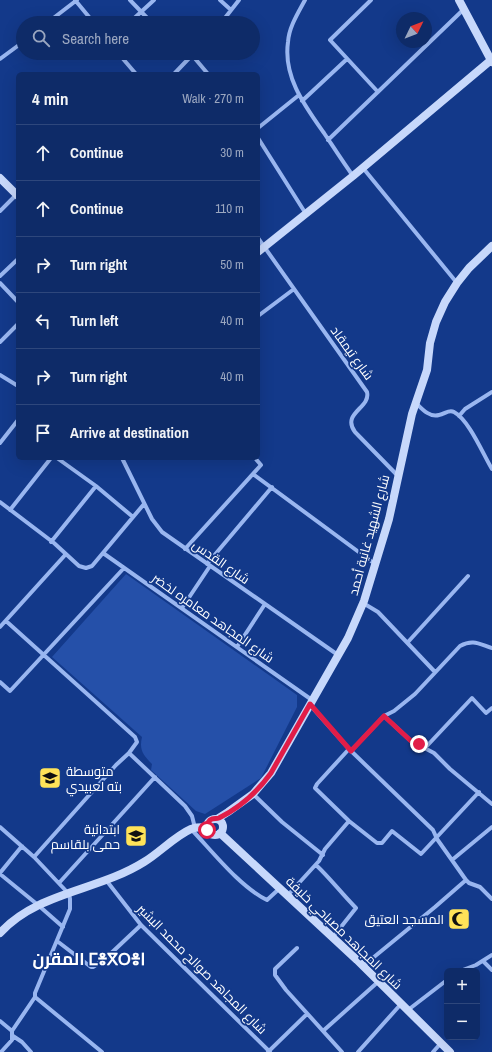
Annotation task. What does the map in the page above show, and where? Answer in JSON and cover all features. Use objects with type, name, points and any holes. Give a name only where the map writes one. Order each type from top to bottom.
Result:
[{"type":"main road","points":[[261,250],[363,168],[492,60],[459,0]]},
{"type":"main road","points":[[0,178],[16,194]]},
{"type":"main road","name":"شارع الشهيد غانية أحمد","points":[[193,828],[202,822],[211,822],[228,812],[253,794],[271,773],[339,656],[354,626],[376,564],[416,402],[425,378],[430,342],[436,322],[456,283],[492,246]]},
{"type":"main road","points":[[222,830],[221,822],[211,822],[210,834],[215,835],[222,830],[228,812]]},
{"type":"main road","points":[[0,933],[19,916],[38,905],[125,872],[143,862],[193,828]]},
{"type":"main road","name":"شارع المجاهد مصباحي خليفة","points":[[222,830],[280,888],[379,981],[450,1052]]},
{"type":"street","points":[[56,16],[76,0],[89,16]]},
{"type":"street","points":[[130,0],[145,16]]},
{"type":"street","points":[[137,16],[154,0]]},
{"type":"street","points":[[220,0],[231,10]]},
{"type":"street","points":[[226,16],[239,0]]},
{"type":"street","points":[[305,0],[289,34],[287,49],[290,71],[299,96],[353,176]]},
{"type":"street","points":[[371,0],[330,40],[378,92]]},
{"type":"street","points":[[328,140],[464,9]]},
{"type":"street","points":[[0,59],[16,47]]},
{"type":"street","points":[[302,101],[347,59]]},
{"type":"street","points":[[124,60],[134,72]]},
{"type":"street","points":[[176,72],[187,60]]},
{"type":"street","points":[[198,60],[206,72]]},
{"type":"street","points":[[260,126],[299,96]]},
{"type":"street","points":[[260,141],[306,214]]},
{"type":"street","points":[[363,168],[456,283]]},
{"type":"street","points":[[0,211],[16,196]]},
{"type":"street","name":"شارع تيمقاد","points":[[261,250],[294,289],[367,392],[368,396],[366,400],[354,414],[352,420],[353,430],[398,476]]},
{"type":"street","points":[[0,276],[16,261]]},
{"type":"street","points":[[0,283],[16,300]]},
{"type":"street","points":[[260,314],[294,289]]},
{"type":"street","points":[[0,342],[16,326]]},
{"type":"street","points":[[0,375],[16,385]]},
{"type":"street","points":[[459,416],[465,409],[492,392]]},
{"type":"street","points":[[416,402],[423,411],[434,416],[453,411],[459,416],[466,423],[491,466]]},
{"type":"street","points":[[0,443],[16,422]]},
{"type":"street","points":[[10,510],[49,460]]},
{"type":"street","points":[[60,460],[96,486],[133,517]]},
{"type":"street","name":"شارع القدس","points":[[123,460],[156,526],[168,537],[339,656]]},
{"type":"street","points":[[185,548],[261,465],[257,460]]},
{"type":"street","points":[[253,474],[376,564]]},
{"type":"street","points":[[51,542],[96,486]]},
{"type":"street","points":[[182,608],[208,565],[272,487]]},
{"type":"street","points":[[0,502],[79,566],[86,568],[92,566],[144,504]]},
{"type":"street","name":"شارع المجاهد معامره لخضر","points":[[103,553],[237,647],[311,702],[350,750],[433,830],[436,839],[466,880]]},
{"type":"street","points":[[0,627],[66,554]]},
{"type":"street","points":[[0,682],[10,691],[124,568]]},
{"type":"street","points":[[408,642],[468,576]]},
{"type":"street","points":[[363,603],[378,612],[435,672]]},
{"type":"street","points":[[237,647],[265,604]]},
{"type":"street","points":[[6,621],[135,738],[137,742],[129,754],[116,766],[34,857]]},
{"type":"street","points":[[479,792],[421,854],[392,831],[382,843],[377,843],[349,821],[315,788],[317,784],[384,716],[404,704],[460,646],[468,642],[478,643],[492,648]]},
{"type":"street","points":[[425,748],[472,698],[486,713],[492,708]]},
{"type":"street","points":[[384,716],[411,741],[434,753],[492,804]]},
{"type":"street","points":[[129,754],[184,806],[192,816],[193,828],[242,882],[257,895],[267,900],[280,888]]},
{"type":"street","points":[[59,883],[155,778]]},
{"type":"street","points":[[253,794],[282,822],[323,855]]},
{"type":"street","points":[[288,895],[316,864],[323,855],[325,849],[349,821]]},
{"type":"street","points":[[0,827],[34,857],[59,883],[69,894],[70,904],[57,941],[34,993],[35,997],[12,1031]]},
{"type":"street","points":[[452,860],[492,827]]},
{"type":"street","points":[[22,846],[0,873],[62,927]]},
{"type":"street","points":[[316,864],[356,908],[333,937]]},
{"type":"street","name":"شارع المجاهد صوالح محمد البشير","points":[[106,880],[141,925],[269,1052]]},
{"type":"street","points":[[363,966],[436,907],[466,880],[469,883],[480,887],[492,900]]},
{"type":"street","points":[[57,941],[90,967],[93,967],[106,958],[141,925]]},
{"type":"street","points":[[296,948],[274,969],[275,975],[286,990],[342,1052]]},
{"type":"street","points":[[467,968],[492,955]]},
{"type":"street","points":[[483,961],[492,970]]},
{"type":"street","points":[[323,1031],[379,981]]},
{"type":"street","points":[[408,1010],[444,982]]},
{"type":"street","points":[[35,997],[102,1052]]},
{"type":"street","points":[[358,1052],[401,1004]]},
{"type":"street","points":[[269,1052],[307,1014]]},
{"type":"street","points":[[0,1021],[12,1031],[13,1036],[12,1040],[1,1052]]},
{"type":"street","points":[[13,1036],[22,1042],[31,1052]]},
{"type":"street","points":[[433,1052],[441,1043]]},
{"type":"shaded area","points":[[126,574],[297,695],[297,707],[261,778],[205,814],[196,811],[151,770],[152,764],[141,749],[142,737],[52,657]]},
{"type":"place","name":"متوسطة بته لعبيدي","points":[[50,778]]},
{"type":"place","name":"ابتدائية حمى بلقاسم","points":[[136,836]]},
{"type":"place","name":"المسجد العتيق","points":[[459,919]]},
{"type":"district","name":"المقرن ⵎⴻⴳⵔⴻⵏ","points":[[89,958]]},
{"type":"route","points":[[207,830],[206,827],[210,820],[217,819],[228,812],[256,791],[264,782],[271,773],[310,704],[351,751],[384,716],[411,741],[419,744]]}]
